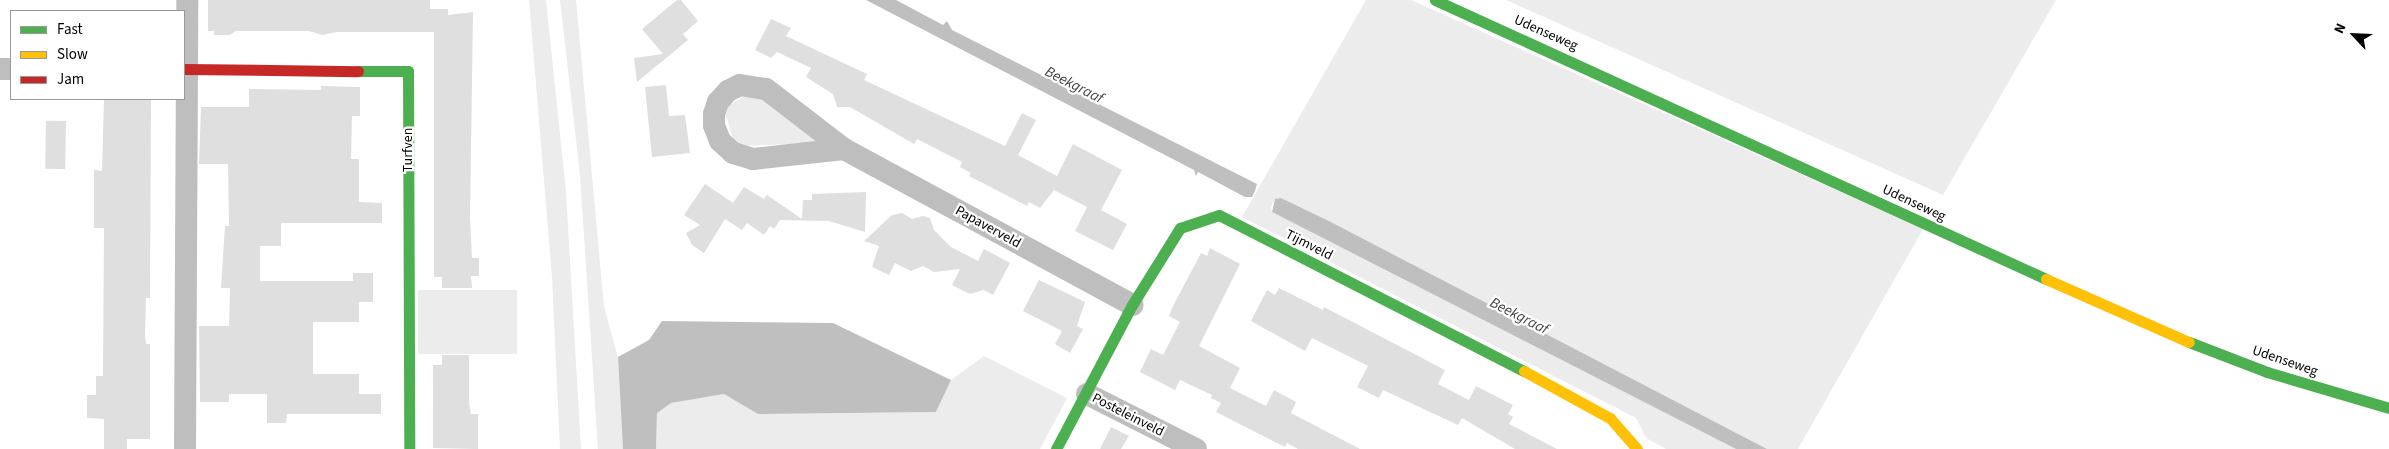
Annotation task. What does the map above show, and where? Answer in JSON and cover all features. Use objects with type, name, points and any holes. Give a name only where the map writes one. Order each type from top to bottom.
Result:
[{"type":"street","points":[[185,449],[187,0]]},
{"type":"street","name":"Udenseweg","points":[[1436,0],[2170,335],[2267,372],[2389,408]]},
{"type":"street","name":"Turfven","points":[[186,69],[408,71],[409,449]]},
{"type":"street","name":"Papaverveld","points":[[844,149],[753,159],[733,153],[720,141],[714,125],[714,114],[718,102],[728,91],[752,84],[766,89],[844,149],[1132,305]]},
{"type":"street","name":"Tijmveld","points":[[1056,449],[1087,394],[1132,305],[1180,228],[1219,216],[1594,407],[1610,418],[1637,449]]},
{"type":"street","name":"Posteleinveld","points":[[1087,394],[1196,449]]},
{"type":"shaded area","points":[[529,0],[546,0],[566,192],[581,449],[560,449],[552,277]]},
{"type":"shaded area","points":[[560,0],[576,0],[604,307],[618,357],[623,449],[598,449],[580,175]]},
{"type":"shaded area","points":[[866,0],[896,0],[943,25],[947,21],[952,30],[1257,184],[1252,197],[1245,197],[1198,172],[1196,176],[1194,170]]},
{"type":"shaded area","points":[[1366,0],[1411,0],[1923,229],[1798,449],[1767,449],[1329,221],[1281,198],[1275,199],[1271,207],[1272,212],[1736,449],[1666,449],[1646,438],[1636,418],[1242,217]]},
{"type":"shaded area","points":[[1506,0],[2056,0],[1943,195]]},
{"type":"shaded area","points":[[745,96],[761,98],[817,137],[815,143],[741,146],[733,139],[725,112],[729,105]]},
{"type":"shaded area","points":[[1281,198],[1329,221],[1767,449],[1736,449],[1272,212],[1275,199]]},
{"type":"shaded area","points":[[418,290],[517,290],[517,354],[418,354]]},
{"type":"shaded area","points":[[662,321],[833,323],[951,380],[936,412],[758,414],[724,394],[671,403],[657,413],[656,449],[623,449],[618,357],[649,340]]},
{"type":"shaded area","points":[[984,356],[1067,398],[1040,449],[656,449],[657,413],[662,408],[671,403],[724,394],[758,414],[936,412],[951,380]]},
{"type":"building","points":[[208,0],[430,0],[430,9],[448,9],[448,15],[473,12],[470,218],[472,258],[479,258],[479,276],[471,276],[472,288],[442,288],[442,277],[434,277],[434,32],[337,32],[322,35],[309,31],[236,31],[230,35],[214,35],[214,31],[208,31]]},
{"type":"building","points":[[677,0],[681,0],[698,21],[683,34],[688,40],[637,82],[634,58],[663,54],[642,29]]},
{"type":"building","points":[[771,19],[791,28],[786,36],[867,74],[864,80],[1005,146],[1022,113],[1036,120],[1018,155],[1057,176],[1073,144],[1122,170],[1101,210],[1127,224],[1113,250],[1075,231],[1087,207],[1054,190],[1040,208],[1029,202],[1027,206],[969,176],[971,173],[960,167],[962,162],[917,139],[914,144],[850,107],[837,107],[833,94],[806,77],[811,68],[777,52],[771,58],[755,50]]},
{"type":"building","points":[[666,85],[669,116],[685,115],[690,153],[652,157],[645,87]]},
{"type":"building","points":[[321,86],[360,87],[360,116],[352,116],[351,159],[359,159],[359,202],[382,203],[382,223],[281,223],[281,246],[260,246],[260,281],[353,281],[353,273],[373,273],[373,302],[359,302],[359,322],[313,322],[313,374],[359,374],[359,394],[381,394],[381,414],[287,414],[286,423],[267,423],[267,394],[229,394],[229,402],[200,402],[199,326],[229,326],[230,288],[221,288],[225,226],[229,226],[228,164],[199,164],[201,107],[249,107],[249,89],[321,90]]},
{"type":"building","points":[[104,100],[151,100],[150,298],[146,298],[145,335],[146,344],[150,344],[150,439],[127,439],[127,449],[104,449],[104,419],[87,418],[87,395],[96,395],[96,376],[103,376],[104,228],[94,228],[94,170],[102,171]]},
{"type":"building","points":[[46,121],[66,121],[65,169],[45,169]]},
{"type":"building","points":[[705,184],[733,203],[744,187],[764,199],[767,195],[802,219],[803,200],[812,200],[812,194],[866,192],[865,232],[829,221],[780,220],[774,229],[770,226],[764,235],[747,223],[742,230],[725,219],[704,253],[692,245],[686,233],[700,225],[684,215]]},
{"type":"building","points":[[902,213],[912,219],[923,216],[930,218],[934,230],[951,247],[978,261],[984,249],[1010,263],[993,295],[984,290],[970,294],[952,285],[960,269],[934,272],[923,266],[911,271],[895,263],[889,275],[872,267],[879,246],[864,241],[892,215]]},
{"type":"building","points":[[1210,248],[1240,264],[1199,346],[1240,368],[1230,388],[1266,406],[1274,390],[1296,402],[1291,413],[1360,449],[1298,449],[1287,443],[1285,447],[1216,412],[1221,403],[1211,398],[1212,395],[1180,380],[1175,390],[1140,372],[1151,349],[1163,355],[1180,322],[1169,316],[1174,304],[1201,253],[1207,256]]},
{"type":"building","points":[[1039,280],[1085,302],[1077,326],[1083,329],[1070,353],[1055,344],[1062,331],[1023,311]]},
{"type":"building","points":[[1279,288],[1323,310],[1324,307],[1445,370],[1438,384],[1469,400],[1476,386],[1513,405],[1508,414],[1513,417],[1509,424],[1557,449],[1515,449],[1462,418],[1458,425],[1383,390],[1379,398],[1357,387],[1368,366],[1312,338],[1305,351],[1251,321],[1267,290],[1275,295]]},
{"type":"building","points":[[442,355],[469,355],[469,403],[471,414],[478,414],[478,449],[433,448],[433,365],[442,365]]},
{"type":"building","points":[[1111,427],[1129,436],[1121,449],[1100,449]]},
{"type":"traffic: fast","points":[[1435,0],[2046,279]]},
{"type":"traffic: fast","points":[[358,71],[408,71],[409,449]]},
{"type":"traffic: fast","points":[[1056,449],[1132,305],[1180,228],[1219,215],[1524,371]]},
{"type":"traffic: fast","points":[[2189,342],[2267,372],[2389,408]]},
{"type":"traffic: slow","points":[[2046,279],[2189,342]]},
{"type":"traffic: slow","points":[[1524,371],[1610,418],[1637,449]]},
{"type":"traffic: jam","points":[[185,69],[358,71]]},
{"type":"water label","name":"Beekgraaf","points":[[1074,85]]},
{"type":"water label","name":"Beekgraaf","points":[[1519,316]]}]
